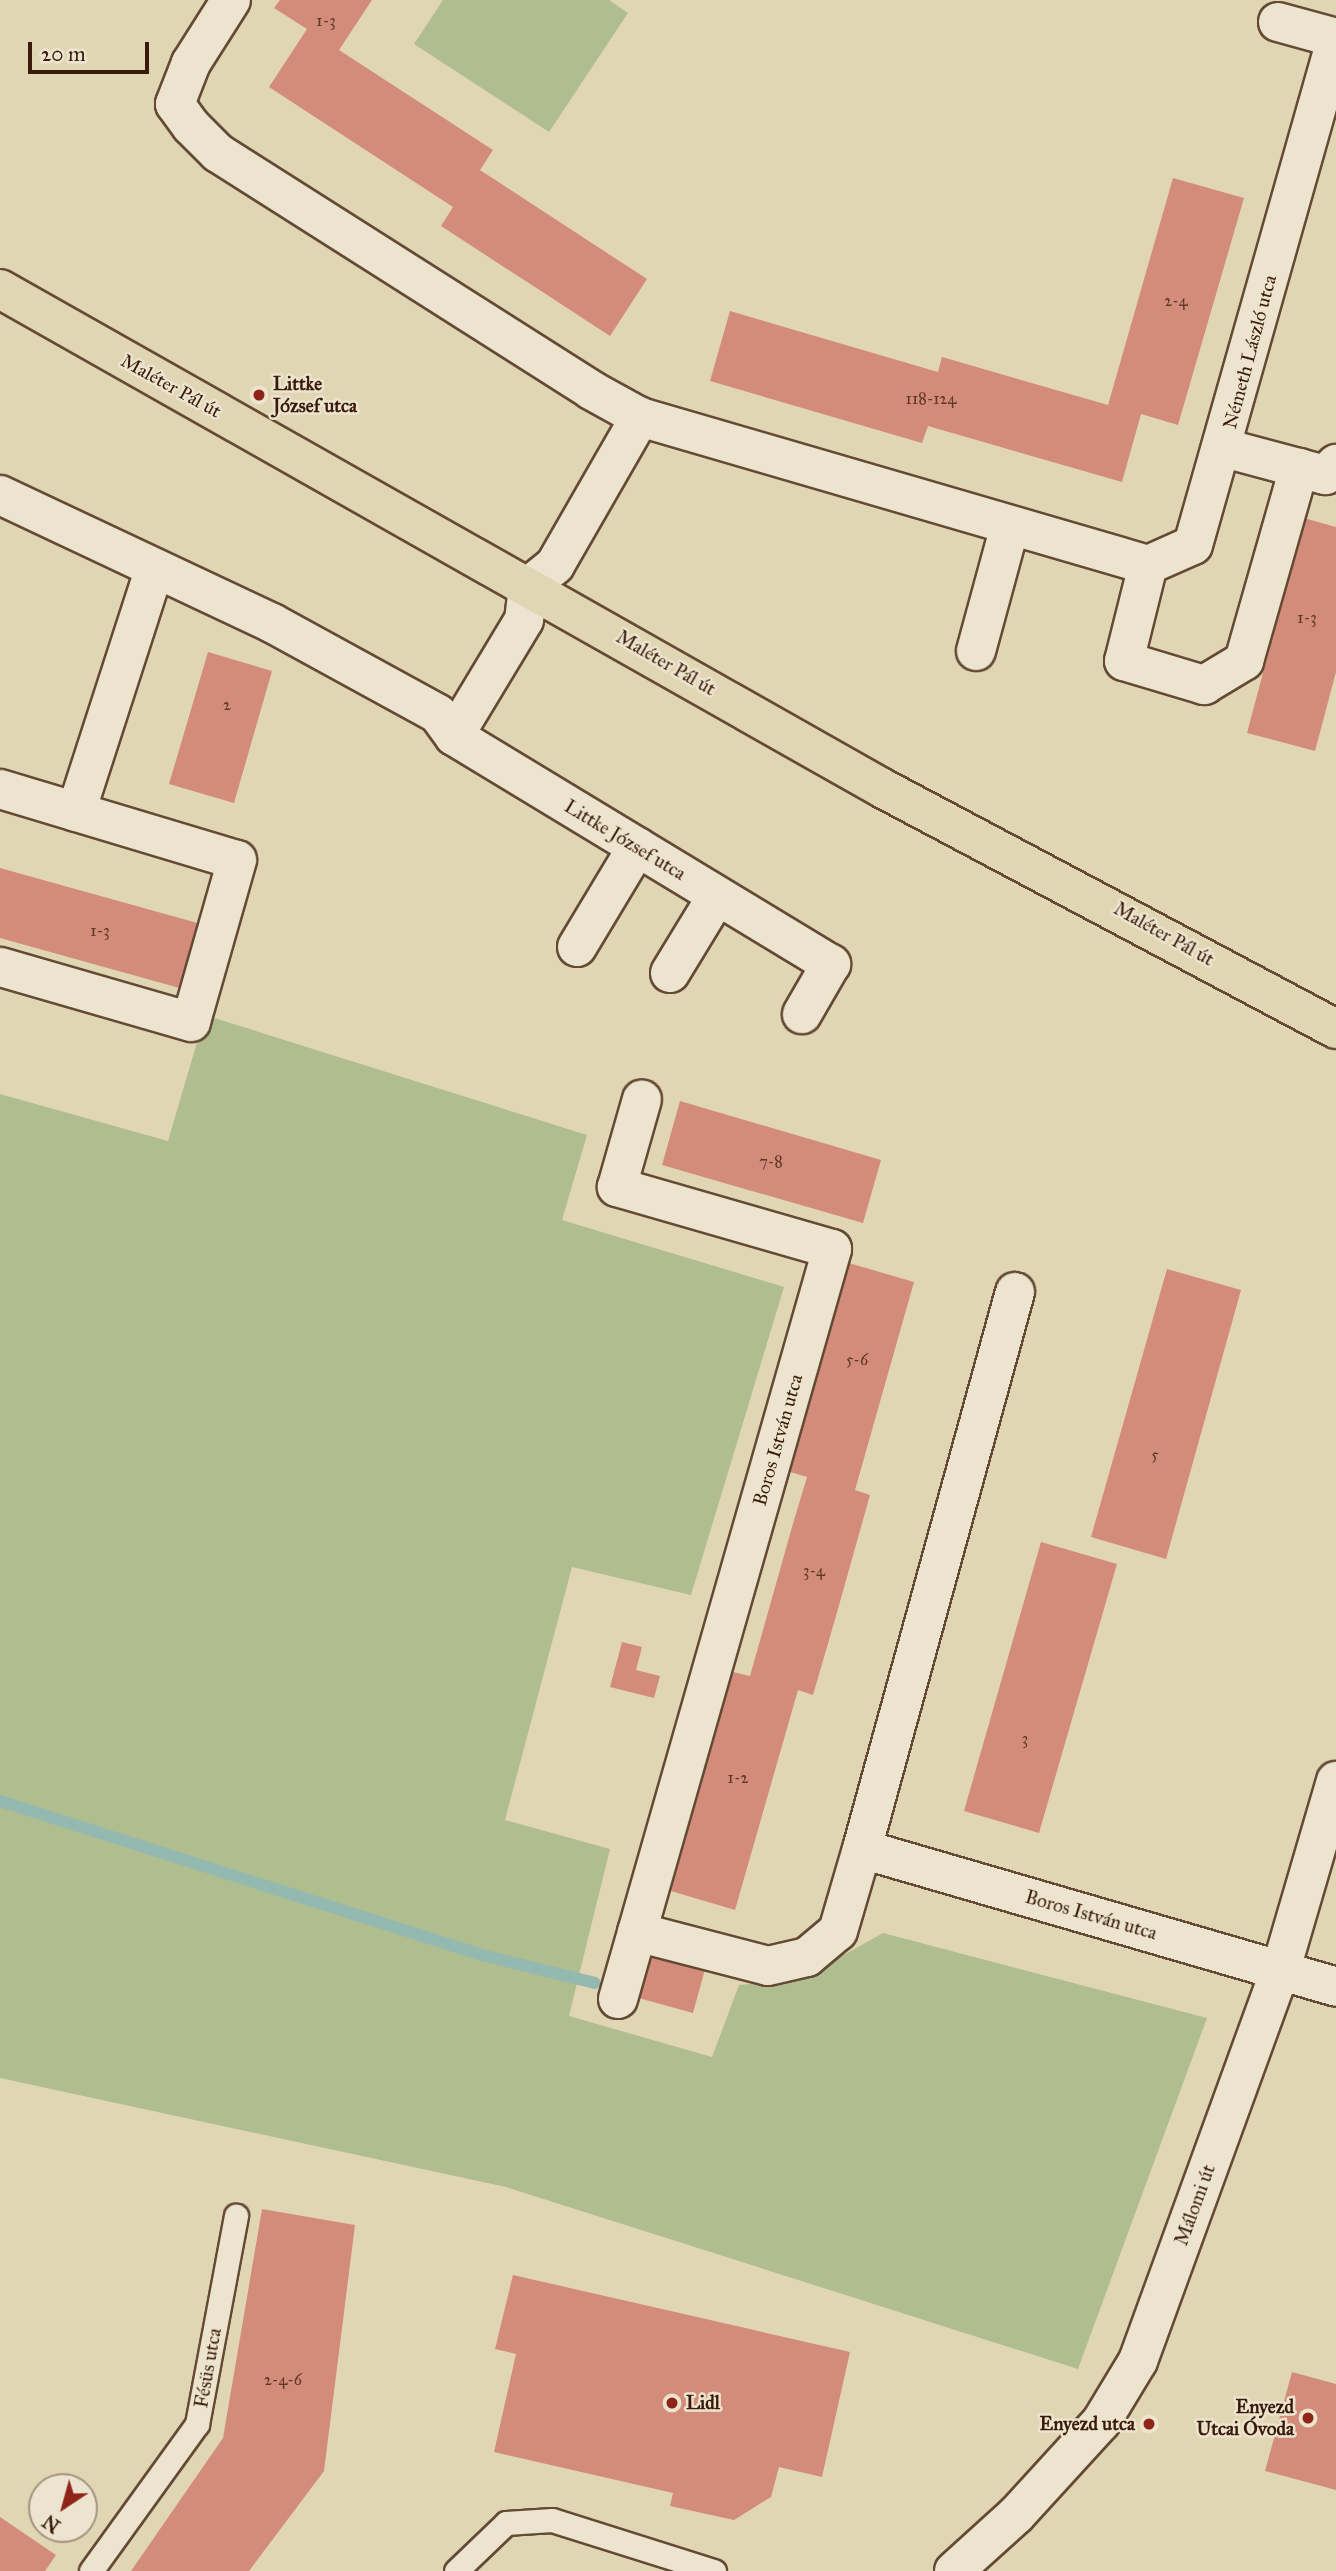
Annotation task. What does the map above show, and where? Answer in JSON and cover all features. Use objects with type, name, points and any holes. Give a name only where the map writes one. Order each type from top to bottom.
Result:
[{"type":"main road","name":"Maléter Pál út","points":[[0,289],[882,788],[1336,1029]]},
{"type":"street","points":[[231,0],[182,84],[175,104],[218,153],[640,417],[1148,565],[1124,661],[1204,685],[1244,661],[1299,468]]},
{"type":"street","points":[[1278,22],[1336,39]]},
{"type":"street","name":"Németh László utca","points":[[1148,565],[1192,545],[1323,137],[1336,39]]},
{"type":"street","points":[[454,736],[524,620],[528,587],[555,565],[640,417]]},
{"type":"street","points":[[1224,448],[1325,475],[1336,464]]},
{"type":"street","name":"Littke József utca","points":[[0,495],[272,623],[438,714],[454,736],[831,964],[802,1014]]},
{"type":"street","points":[[976,651],[1010,526]]},
{"type":"street","points":[[76,812],[155,568]]},
{"type":"street","points":[[0,789],[237,860],[191,1022],[0,967]]},
{"type":"street","points":[[578,947],[637,847]]},
{"type":"street","points":[[670,973],[717,896]]},
{"type":"street","name":"Boros István utca","points":[[642,1099],[617,1187],[832,1250],[631,1967],[768,1966],[807,1957],[838,1931],[1015,1292]]},
{"type":"street","name":"Málomi út","points":[[954,2571],[1016,2515],[1101,2422],[1139,2361],[1280,1969],[1336,1781]]},
{"type":"street","name":"Boros István utca","points":[[862,1849],[1280,1969]]},
{"type":"street","points":[[1280,1969],[1336,1987]]},
{"type":"lane","name":"Fésüs utca","points":[[91,2571],[197,2424],[236,2216]]},
{"type":"lane","points":[[456,2571],[506,2523],[552,2520],[714,2571]]},
{"type":"green space","points":[[443,0],[609,0],[628,13],[549,132],[414,44]]},
{"type":"green space","points":[[205,1015],[587,1135],[562,1220],[784,1287],[691,1595],[572,1567],[505,1820],[610,1849],[569,2016],[712,2057],[739,1985],[801,1979],[883,1933],[1207,2018],[1078,2369],[506,2187],[0,2078],[0,1094],[168,1141]]},
{"type":"building","points":[[280,0],[372,0],[339,50],[493,150],[480,170],[647,279],[610,336],[441,226],[453,207],[269,87],[307,29],[274,8]]},
{"type":"building","points":[[1173,178],[1244,198],[1178,425],[1141,414],[1122,482],[928,426],[922,443],[710,381],[730,311],[938,372],[942,357],[1108,405]]},
{"type":"building","points":[[1304,518],[1336,527],[1336,672],[1315,751],[1247,733]]},
{"type":"building","points":[[208,652],[272,671],[234,803],[169,784]]},
{"type":"building","points":[[0,868],[201,924],[183,989],[0,938]]},
{"type":"building","points":[[680,1101],[881,1160],[863,1223],[662,1165]]},
{"type":"building","points":[[849,1263],[914,1282],[855,1490],[870,1495],[836,1616],[813,1695],[798,1690],[735,1910],[671,1891],[733,1672],[750,1676],[807,1477],[790,1472]]},
{"type":"building","points":[[1167,1269],[1241,1290],[1166,1559],[1091,1537]]},
{"type":"building","points":[[1041,1542],[1117,1564],[1039,1833],[964,1811]]},
{"type":"building","points":[[622,1642],[642,1647],[636,1670],[660,1676],[654,1698],[610,1687]]},
{"type":"building","points":[[650,1945],[707,1962],[693,2013],[635,1997]]},
{"type":"building","points":[[262,2209],[355,2225],[324,2471],[249,2571],[131,2571],[223,2438]]},
{"type":"building","name":"Lidl","points":[[513,2275],[850,2352],[822,2477],[779,2467],[771,2497],[734,2520],[670,2506],[673,2493],[494,2452],[516,2354],[495,2349]]},
{"type":"building","name":"Enyezd Utcai Óvoda","points":[[1292,2372],[1336,2384],[1336,2490],[1265,2471]]},
{"type":"building","points":[[0,2517],[28,2536],[28,2543],[38,2543],[56,2555],[45,2571],[0,2571]]},
{"type":"waterway","points":[[0,1801],[482,1955],[595,1983]]},
{"type":"place","name":"Littke József utca","points":[[259,395]]},
{"type":"place","name":"Lidl","points":[[672,2403]]},
{"type":"place","name":"Enyezd Utcai Óvoda","points":[[1308,2418]]},
{"type":"place","name":"Enyezd utca","points":[[1149,2424]]}]
